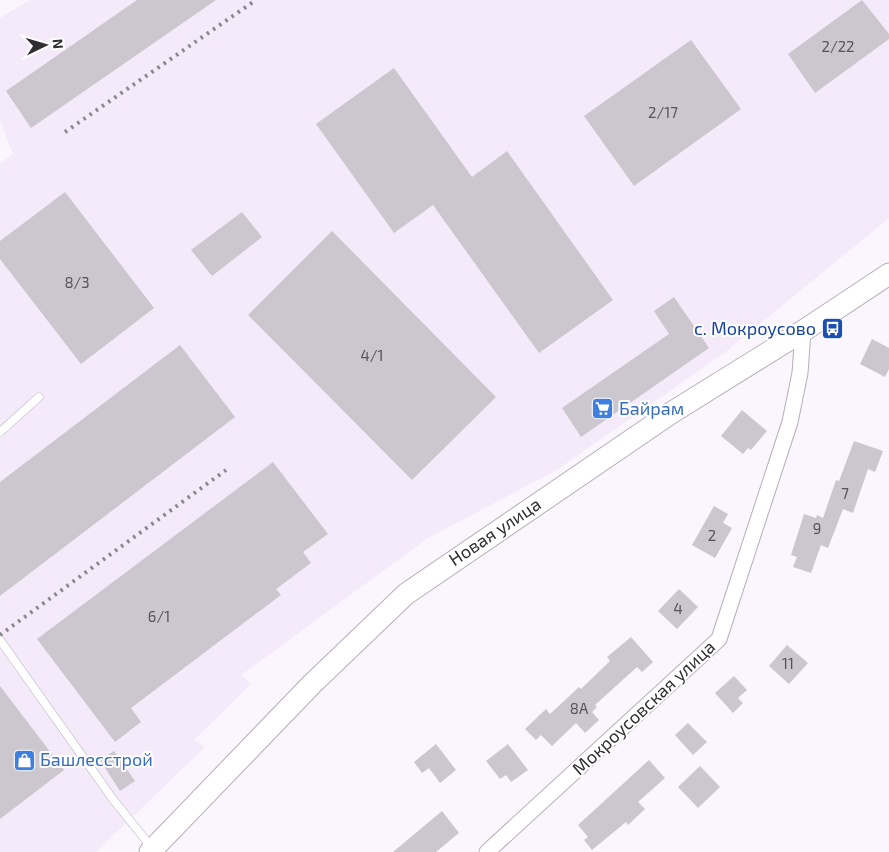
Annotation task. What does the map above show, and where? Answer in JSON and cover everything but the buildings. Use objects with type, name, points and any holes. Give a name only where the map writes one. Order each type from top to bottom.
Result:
[{"type":"main road","name":"Новая улица","points":[[152,851],[312,684],[406,594],[670,413],[803,331],[889,274]]},
{"type":"street","name":"Мокроусовская улица","points":[[487,852],[719,639],[790,422],[800,373],[803,331]]},
{"type":"lane","points":[[0,432],[39,397]]},
{"type":"lane","points":[[0,640],[152,851]]},
{"type":"shaded area","points":[[30,0],[889,0],[889,218],[723,354],[555,471],[428,538],[241,675],[251,684],[194,740],[205,747],[96,852],[0,852],[0,164],[13,154],[0,120],[0,18]]},
{"type":"railway","points":[[65,132],[256,0]]},
{"type":"railway","points":[[0,635],[226,470]]},
{"type":"place","name":"с. Мокроусово","points":[[832,329]]},
{"type":"place","name":"Байрам","points":[[603,409]]},
{"type":"place","name":"Башлесстрой","points":[[24,760]]}]
